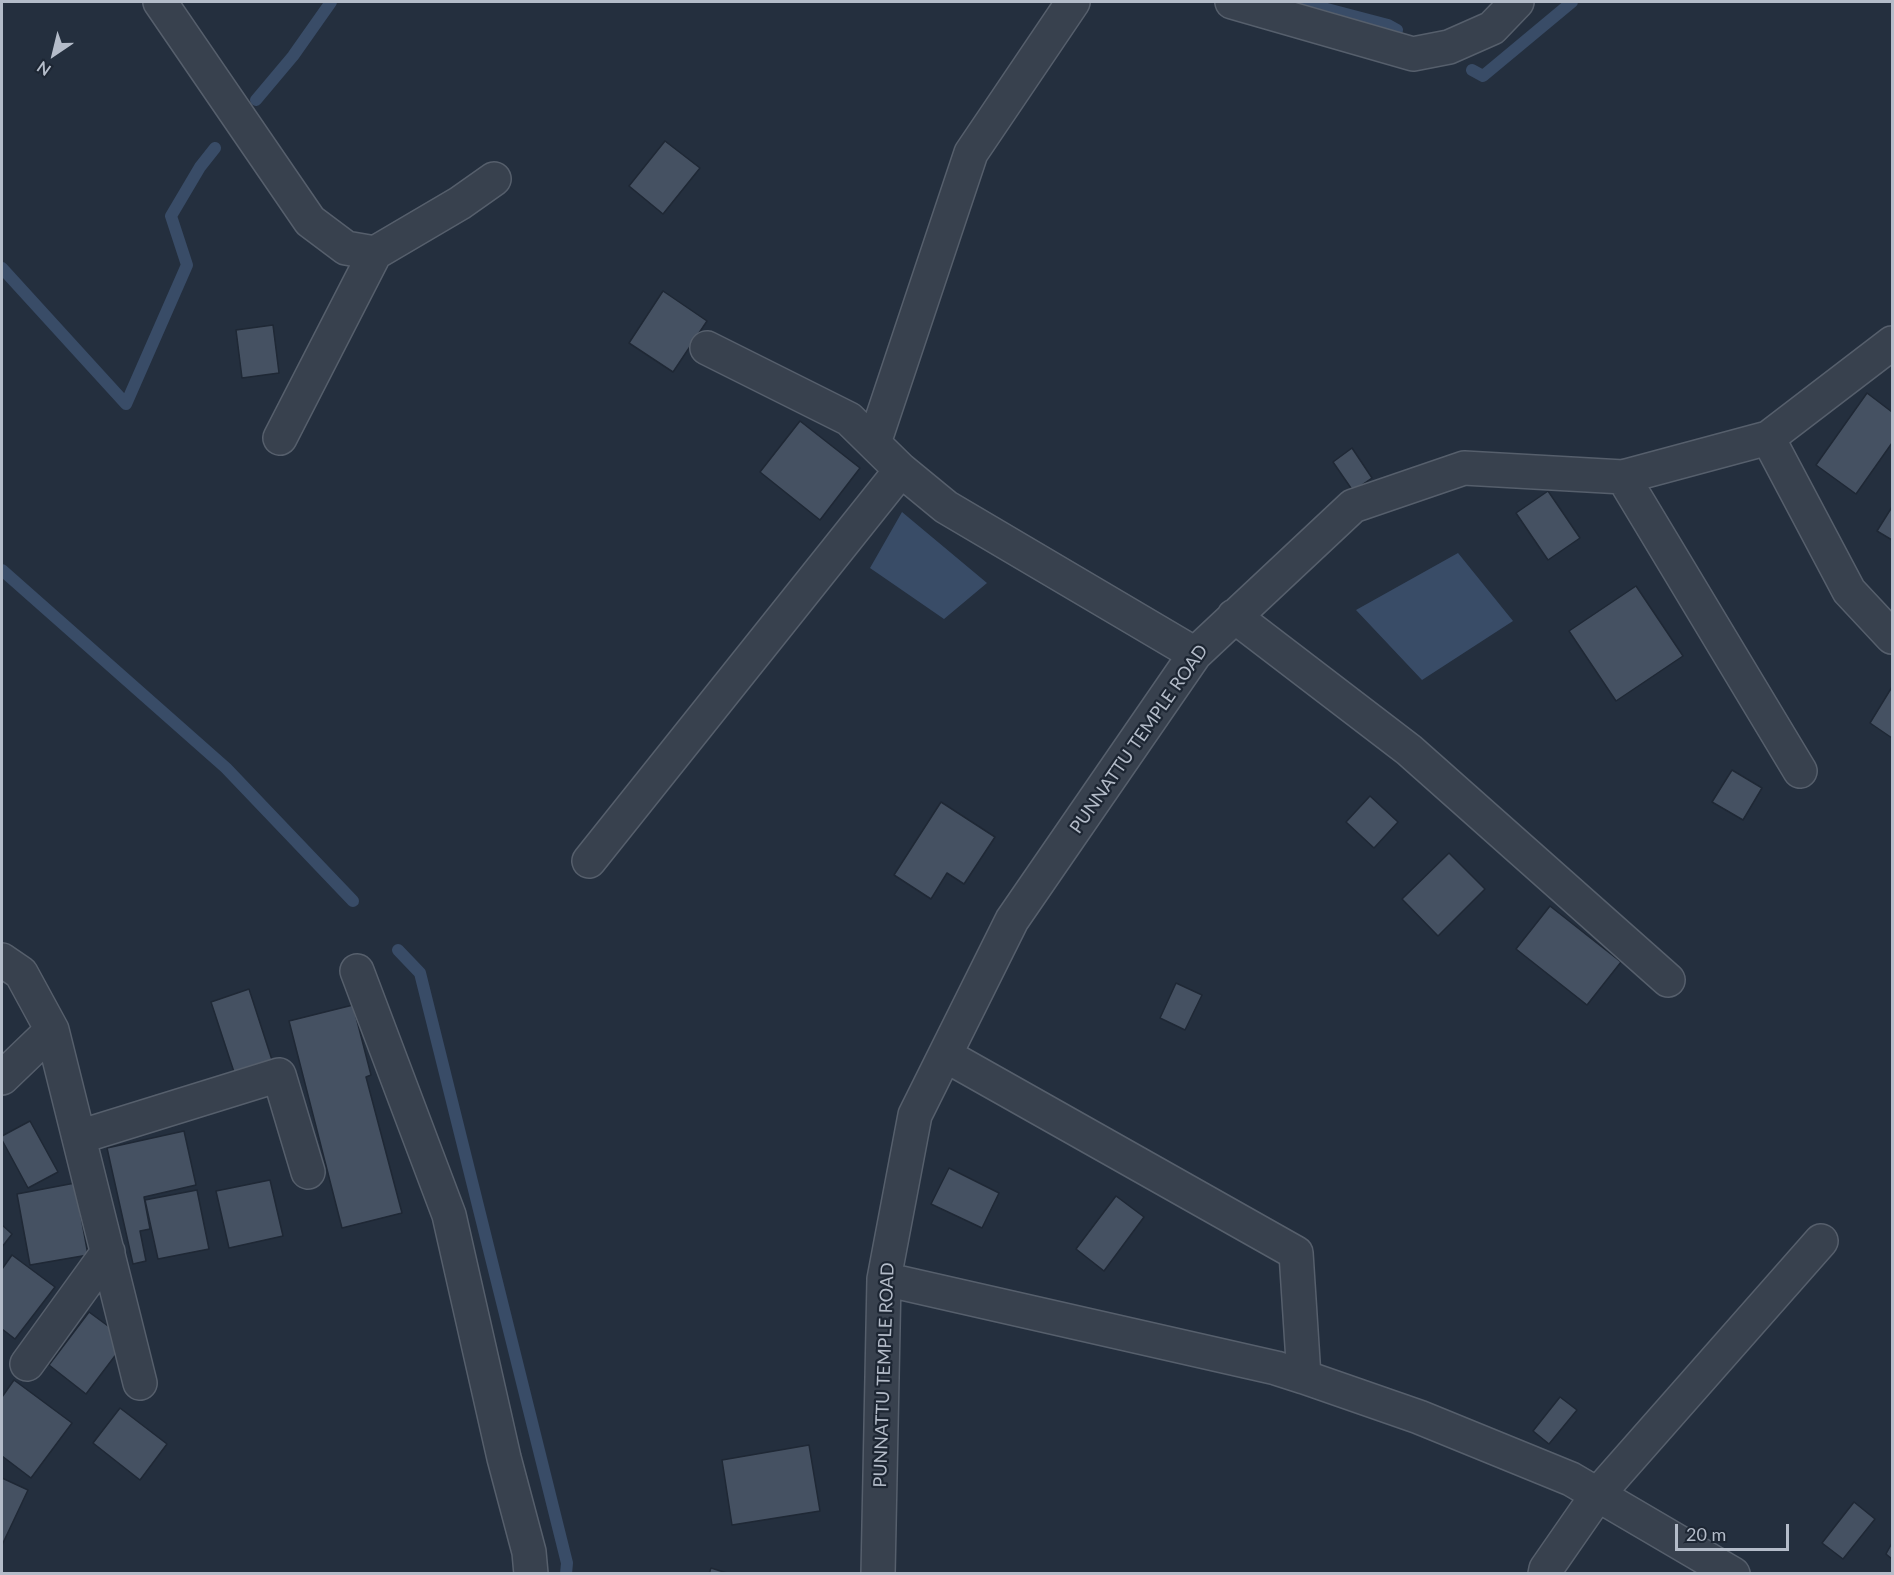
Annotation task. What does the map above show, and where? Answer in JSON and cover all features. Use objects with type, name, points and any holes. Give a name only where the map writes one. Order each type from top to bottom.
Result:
[{"type":"street","points":[[160,2],[310,221],[346,248],[375,254]]},
{"type":"street","points":[[874,443],[971,153],[1072,2]]},
{"type":"street","points":[[1232,2],[1413,54],[1449,46],[1492,28],[1517,2]]},
{"type":"street","points":[[280,438],[375,254],[460,203],[494,179]]},
{"type":"street","name":"PUNNATTU TEMPLE ROAD","points":[[878,1574],[884,1279],[915,1115],[1012,920],[1195,654],[1353,506],[1464,468],[1623,477],[1768,438],[1893,344]]},
{"type":"street","points":[[707,348],[849,419],[901,470],[946,507],[1195,654]]},
{"type":"street","points":[[1768,438],[1849,591],[1893,637]]},
{"type":"street","points":[[589,861],[901,470]]},
{"type":"street","points":[[1623,477],[1800,771]]},
{"type":"street","points":[[1234,616],[1409,750],[1668,980]]},
{"type":"street","points":[[2,960],[21,973],[52,1030],[140,1383]]},
{"type":"street","points":[[357,971],[449,1215],[504,1458],[529,1552],[531,1574]]},
{"type":"street","points":[[2,1078],[52,1030]]},
{"type":"street","points":[[945,1054],[1296,1253],[1304,1377]]},
{"type":"street","points":[[79,1137],[279,1075],[308,1172]]},
{"type":"street","points":[[1545,1574],[1546,1569],[1598,1494],[1821,1241]]},
{"type":"street","points":[[27,1364],[108,1252]]},
{"type":"street","points":[[884,1279],[1276,1368],[1304,1377],[1430,1421],[1571,1479],[1733,1574]]},
{"type":"water","points":[[902,512],[987,583],[944,619],[870,568]]},
{"type":"water","points":[[1458,553],[1513,621],[1422,680],[1356,610]]},
{"type":"building","points":[[665,141],[700,168],[663,214],[629,186]]},
{"type":"building","points":[[663,291],[707,321],[673,372],[629,343]]},
{"type":"building","points":[[273,325],[279,373],[242,378],[236,330]]},
{"type":"building","points":[[1867,393],[1892,412],[1892,443],[1856,494],[1816,465]]},
{"type":"building","points":[[800,421],[860,468],[820,520],[760,472]]},
{"type":"building","points":[[1352,448],[1372,478],[1353,491],[1333,462]]},
{"type":"building","points":[[1548,491],[1580,538],[1548,560],[1516,513]]},
{"type":"building","points":[[1892,507],[1892,540],[1877,531]]},
{"type":"building","points":[[1636,586],[1683,656],[1616,701],[1569,631]]},
{"type":"building","points":[[1892,687],[1892,738],[1870,723]]},
{"type":"building","points":[[1732,770],[1762,788],[1743,820],[1712,802]]},
{"type":"building","points":[[1370,796],[1398,822],[1374,848],[1346,822]]},
{"type":"building","points":[[941,802],[995,837],[964,884],[947,873],[931,899],[894,875]]},
{"type":"building","points":[[1449,853],[1485,889],[1438,936],[1402,899]]},
{"type":"building","points":[[1550,906],[1621,962],[1587,1005],[1516,949]]},
{"type":"building","points":[[1176,983],[1202,995],[1185,1030],[1160,1018]]},
{"type":"building","points":[[249,989],[272,1060],[234,1072],[211,1002]]},
{"type":"building","points":[[353,1005],[371,1075],[366,1077],[402,1213],[342,1228],[289,1021]]},
{"type":"building","points":[[30,1121],[58,1172],[28,1188],[2,1136]]},
{"type":"building","points":[[184,1131],[196,1185],[144,1197],[150,1229],[140,1231],[146,1261],[133,1264],[107,1148]]},
{"type":"building","points":[[949,1168],[999,1193],[982,1228],[931,1204]]},
{"type":"building","points":[[270,1180],[283,1236],[229,1248],[216,1191]]},
{"type":"building","points":[[75,1183],[88,1255],[30,1265],[17,1194]]},
{"type":"building","points":[[197,1190],[209,1249],[158,1259],[145,1200]]},
{"type":"building","points":[[1116,1196],[1144,1217],[1104,1271],[1076,1249]]},
{"type":"building","points":[[2,1225],[12,1234],[2,1247]]},
{"type":"building","points":[[12,1255],[55,1287],[15,1339],[2,1329],[2,1269]]},
{"type":"building","points":[[89,1312],[127,1340],[86,1394],[49,1365]]},
{"type":"building","points":[[14,1380],[72,1423],[31,1478],[2,1456],[2,1397]]},
{"type":"building","points":[[1560,1397],[1577,1410],[1549,1444],[1533,1431]]},
{"type":"building","points":[[120,1408],[167,1444],[140,1480],[93,1443]]},
{"type":"building","points":[[809,1445],[820,1511],[732,1525],[722,1460]]},
{"type":"building","points":[[2,1478],[28,1490],[2,1545]]},
{"type":"building","points":[[1854,1502],[1875,1519],[1843,1559],[1822,1543]]},
{"type":"building","points":[[1892,1543],[1892,1559],[1886,1554]]},
{"type":"building","points":[[711,1568],[730,1574],[709,1574]]},
{"type":"waterway","points":[[256,100],[293,56],[331,2]]},
{"type":"waterway","points":[[1300,2],[1388,25],[1397,30]]},
{"type":"waterway","points":[[1472,70],[1483,76],[1572,2]]},
{"type":"waterway","points":[[2,268],[126,404],[187,265],[171,216],[200,167],[215,148]]},
{"type":"waterway","points":[[2,570],[226,768],[353,901]]},
{"type":"waterway","points":[[398,950],[420,973],[567,1563],[566,1574]]}]
